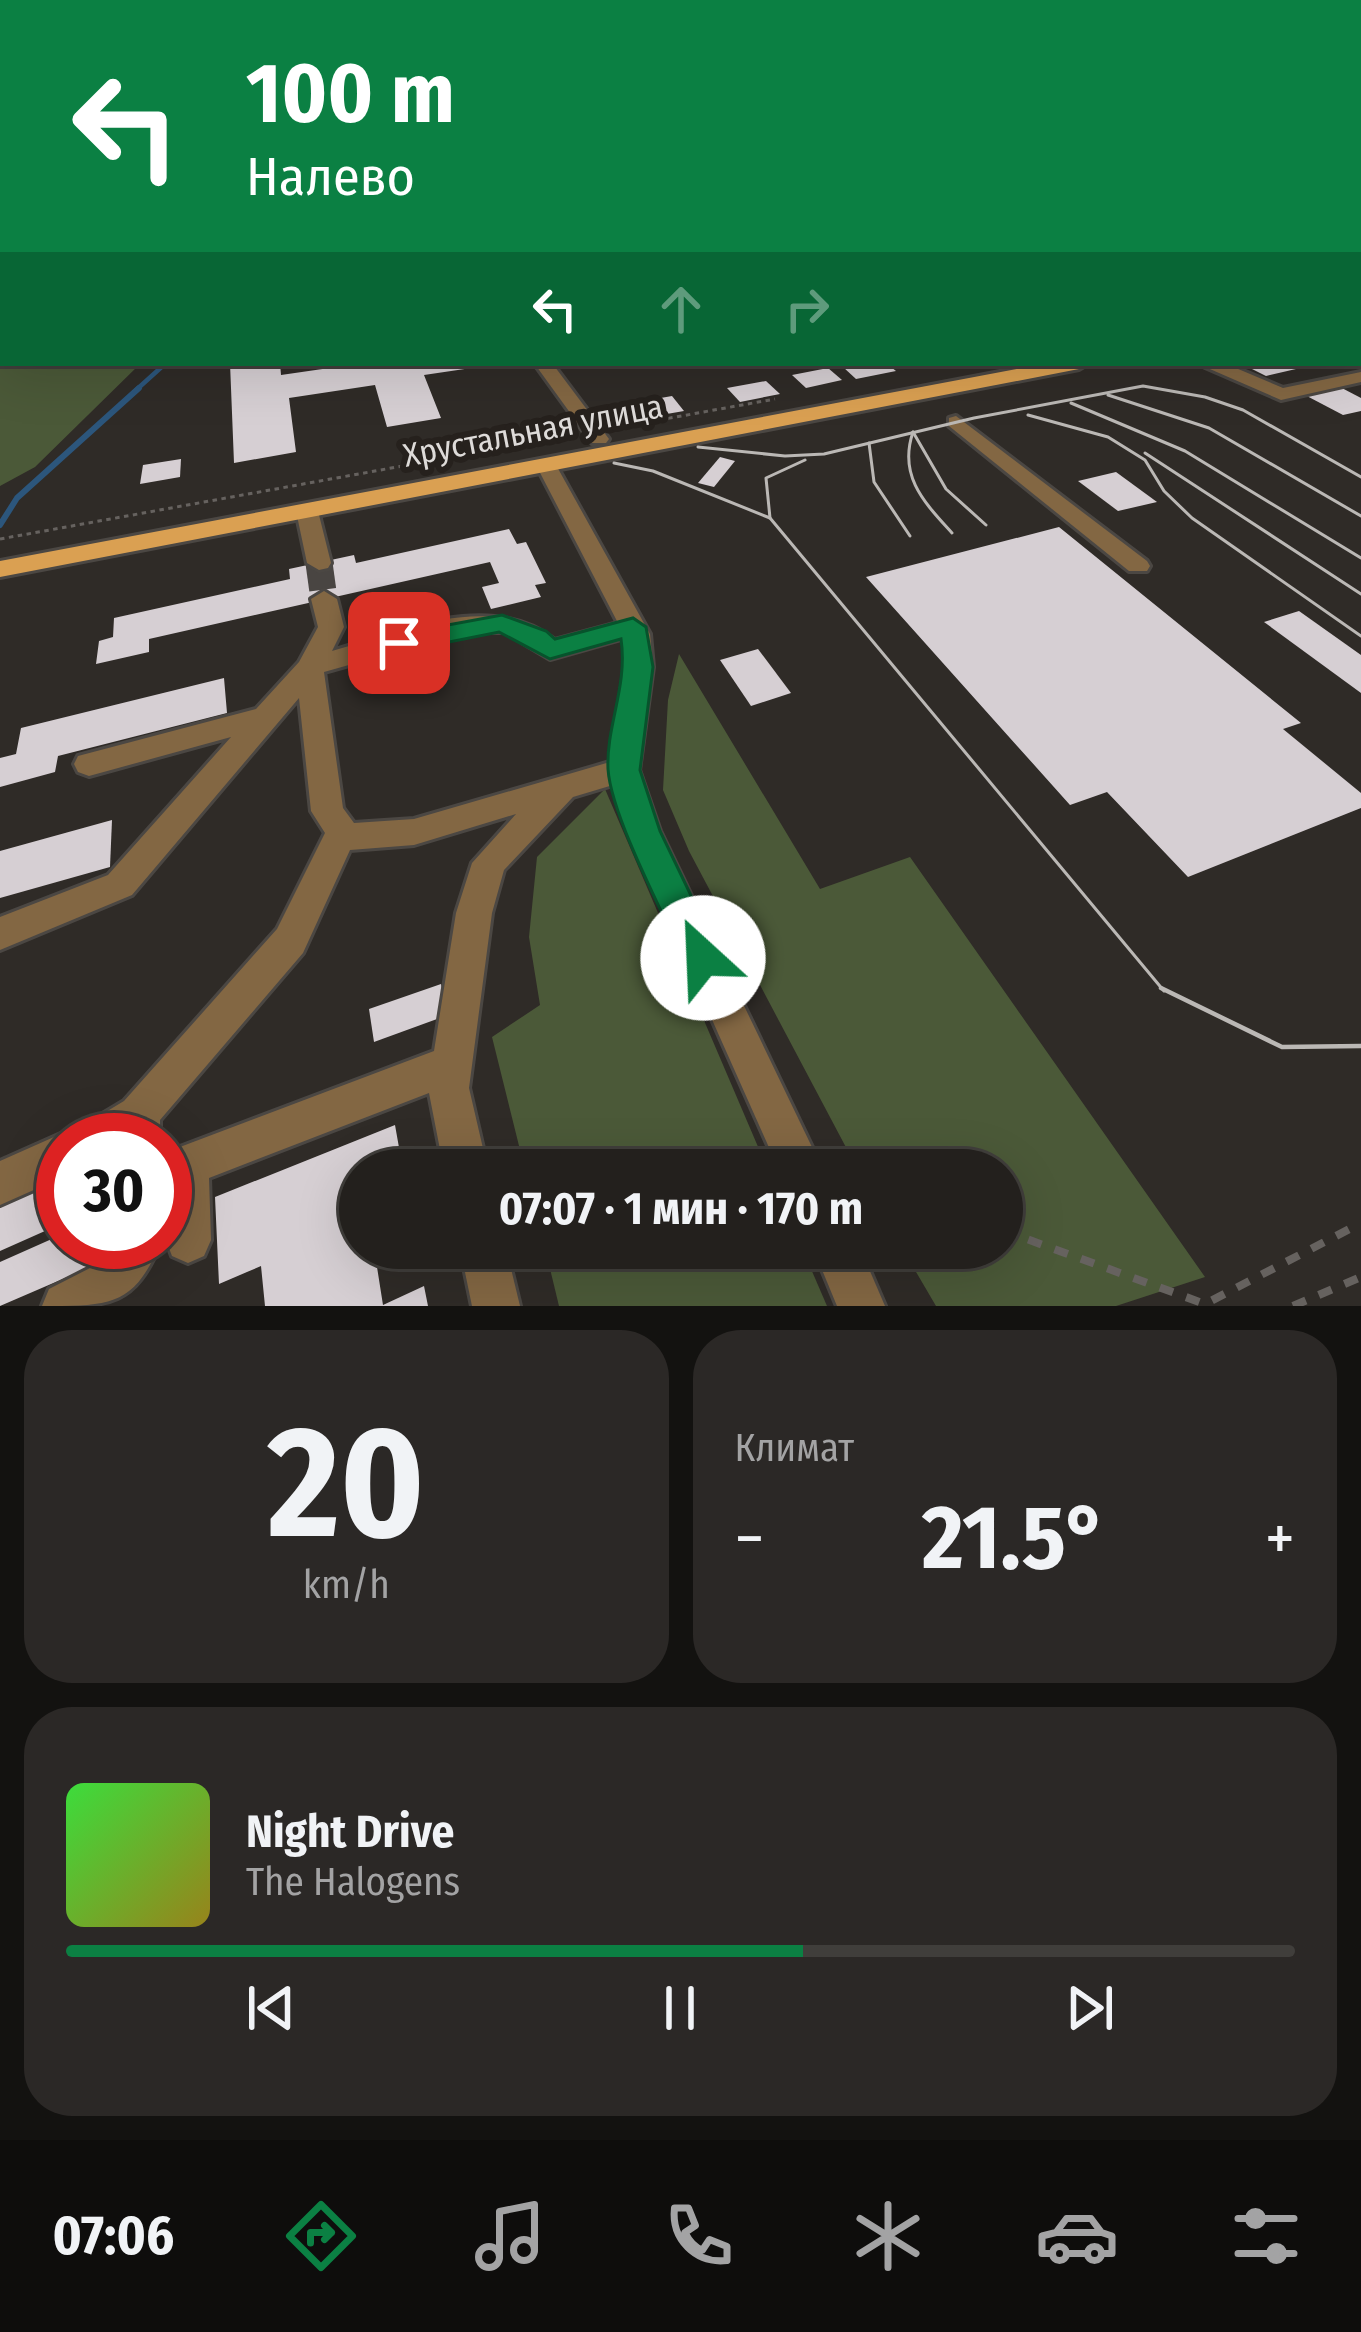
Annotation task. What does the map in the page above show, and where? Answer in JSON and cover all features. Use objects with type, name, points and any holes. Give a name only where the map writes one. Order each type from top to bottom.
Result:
[{"type":"main road","name":"Хрустальная улица","points":[[11,551],[307,511],[600,441],[993,366]]},
{"type":"main road","name":"Хрустальная улица","points":[[600,441],[1061,366]]},
{"type":"main road","name":"Хрустальная улица","points":[[11,551],[541,458]]},
{"type":"street","points":[[545,366],[600,441]]},
{"type":"street","points":[[1215,366],[1281,394],[1361,377]]},
{"type":"street","points":[[956,422],[1138,566]]},
{"type":"street","points":[[541,458],[633,627],[639,667],[624,770],[644,831],[791,1149]]},
{"type":"street","points":[[307,511],[319,563]]},
{"type":"street","points":[[0,934],[120,885],[310,667],[331,627],[324,599]]},
{"type":"street","points":[[310,667],[443,632],[502,623],[537,637],[550,650],[633,627]]},
{"type":"street","points":[[310,667],[327,811],[342,832],[371,839],[415,832],[624,770]]},
{"type":"street","points":[[89,764],[266,717]]},
{"type":"street","points":[[461,1149],[448,1088],[474,913],[489,863],[565,787]]},
{"type":"street","points":[[151,1113],[290,941],[342,832]]},
{"type":"street","points":[[192,1163],[452,1064]]},
{"type":"street","points":[[0,1183],[36,1167]]},
{"type":"street","points":[[66,1306],[114,1284],[127,1269]]},
{"type":"street","points":[[488,1269],[496,1306]]},
{"type":"street","points":[[845,1269],[861,1306]]},
{"type":"path","points":[[11,551],[600,441],[781,398]]},
{"type":"path","points":[[1023,1238],[1204,1305],[1361,1223]]},
{"type":"path","points":[[1293,1306],[1361,1277]]},
{"type":"green space","points":[[0,366],[138,366],[35,467],[0,486]]},
{"type":"green space","points":[[679,654],[820,889],[910,857],[1205,1277],[1116,1306],[936,1306],[914,1269],[1023,1269],[1023,1149],[847,1149],[689,851],[663,790],[668,700]]},
{"type":"green space","points":[[605,789],[759,1149],[520,1149],[492,1037],[540,1005],[529,937],[537,857]]},
{"type":"green space","points":[[550,1269],[811,1269],[827,1306],[559,1306]]},
{"type":"building","points":[[230,366],[280,366],[281,375],[343,366],[485,366],[424,375],[441,418],[387,427],[375,385],[289,398],[296,452],[234,463]]},
{"type":"building","points":[[890,366],[896,371],[856,379],[843,367]]},
{"type":"building","points":[[1252,366],[1309,366],[1266,376],[1248,367]]},
{"type":"building","points":[[828,368],[842,380],[806,388],[792,375]]},
{"type":"building","points":[[766,381],[780,394],[740,402],[727,388]]},
{"type":"building","points":[[1338,386],[1361,398],[1361,411],[1343,415],[1303,394]]},
{"type":"building","points":[[672,396],[684,411],[632,420],[621,405]]},
{"type":"building","points":[[720,457],[735,461],[714,487],[698,483]]},
{"type":"building","points":[[181,459],[180,477],[140,484],[143,465]]},
{"type":"building","points":[[1116,472],[1157,502],[1118,511],[1078,481]]},
{"type":"building","points":[[1059,527],[1301,723],[1283,729],[1361,793],[1361,808],[1188,877],[1107,792],[1070,805],[866,577]]},
{"type":"building","points":[[509,529],[517,544],[526,542],[546,583],[535,585],[541,597],[491,609],[482,587],[499,583],[490,562],[149,639],[149,652],[96,664],[99,641],[113,637],[114,618],[290,579],[289,569],[354,555],[356,563]]},
{"type":"building","points":[[1299,611],[1361,655],[1361,693],[1264,622]]},
{"type":"building","points":[[758,649],[791,693],[751,706],[720,660]]},
{"type":"building","points":[[224,678],[227,713],[58,756],[55,772],[0,787],[0,758],[16,754],[21,728]]},
{"type":"building","points":[[112,820],[110,867],[0,898],[0,851]]},
{"type":"building","points":[[441,984],[448,1015],[374,1042],[369,1009]]},
{"type":"building","points":[[395,1125],[399,1149],[339,1149],[339,1269],[377,1269],[383,1305],[424,1286],[428,1306],[265,1306],[261,1266],[219,1284],[215,1197]]},
{"type":"building","points":[[36,1191],[36,1235],[0,1251],[0,1206]]},
{"type":"building","points":[[36,1246],[36,1269],[86,1269],[0,1306],[0,1262]]},
{"type":"waterway","points":[[135,391],[163,366]]},
{"type":"waterway","points":[[0,525],[17,498],[139,388]]},
{"type":"tunnel","points":[[319,563],[324,599]]},
{"type":"tram line","points":[[913,433],[1143,386],[1205,397],[1243,410],[1361,477]]},
{"type":"tram line","points":[[1108,395],[1209,428],[1361,516]]},
{"type":"tram line","points":[[1071,403],[1185,451],[1361,558]]},
{"type":"tram line","points":[[1028,415],[1108,437],[1145,460],[1164,491],[1192,518],[1361,636]]},
{"type":"tram line","points":[[869,443],[913,433]]},
{"type":"tram line","points":[[913,433],[911,475],[923,499],[952,533]]},
{"type":"tram line","points":[[913,433],[946,489],[986,525]]},
{"type":"tram line","points":[[698,447],[785,456],[824,454],[869,443]]},
{"type":"tram line","points":[[869,443],[874,482],[910,536]]},
{"type":"tram line","points":[[1145,453],[1361,594]]},
{"type":"tram line","points":[[770,518],[766,478],[805,460]]},
{"type":"tram line","points":[[614,463],[653,471],[770,518]]},
{"type":"tram line","points":[[770,518],[1162,988]]},
{"type":"tram line","points":[[1162,988],[1282,1047],[1361,1046]]},
{"type":"route","points":[[399,643],[502,623],[537,637],[550,650],[633,627],[639,667],[624,770],[644,831],[703,958]]}]
